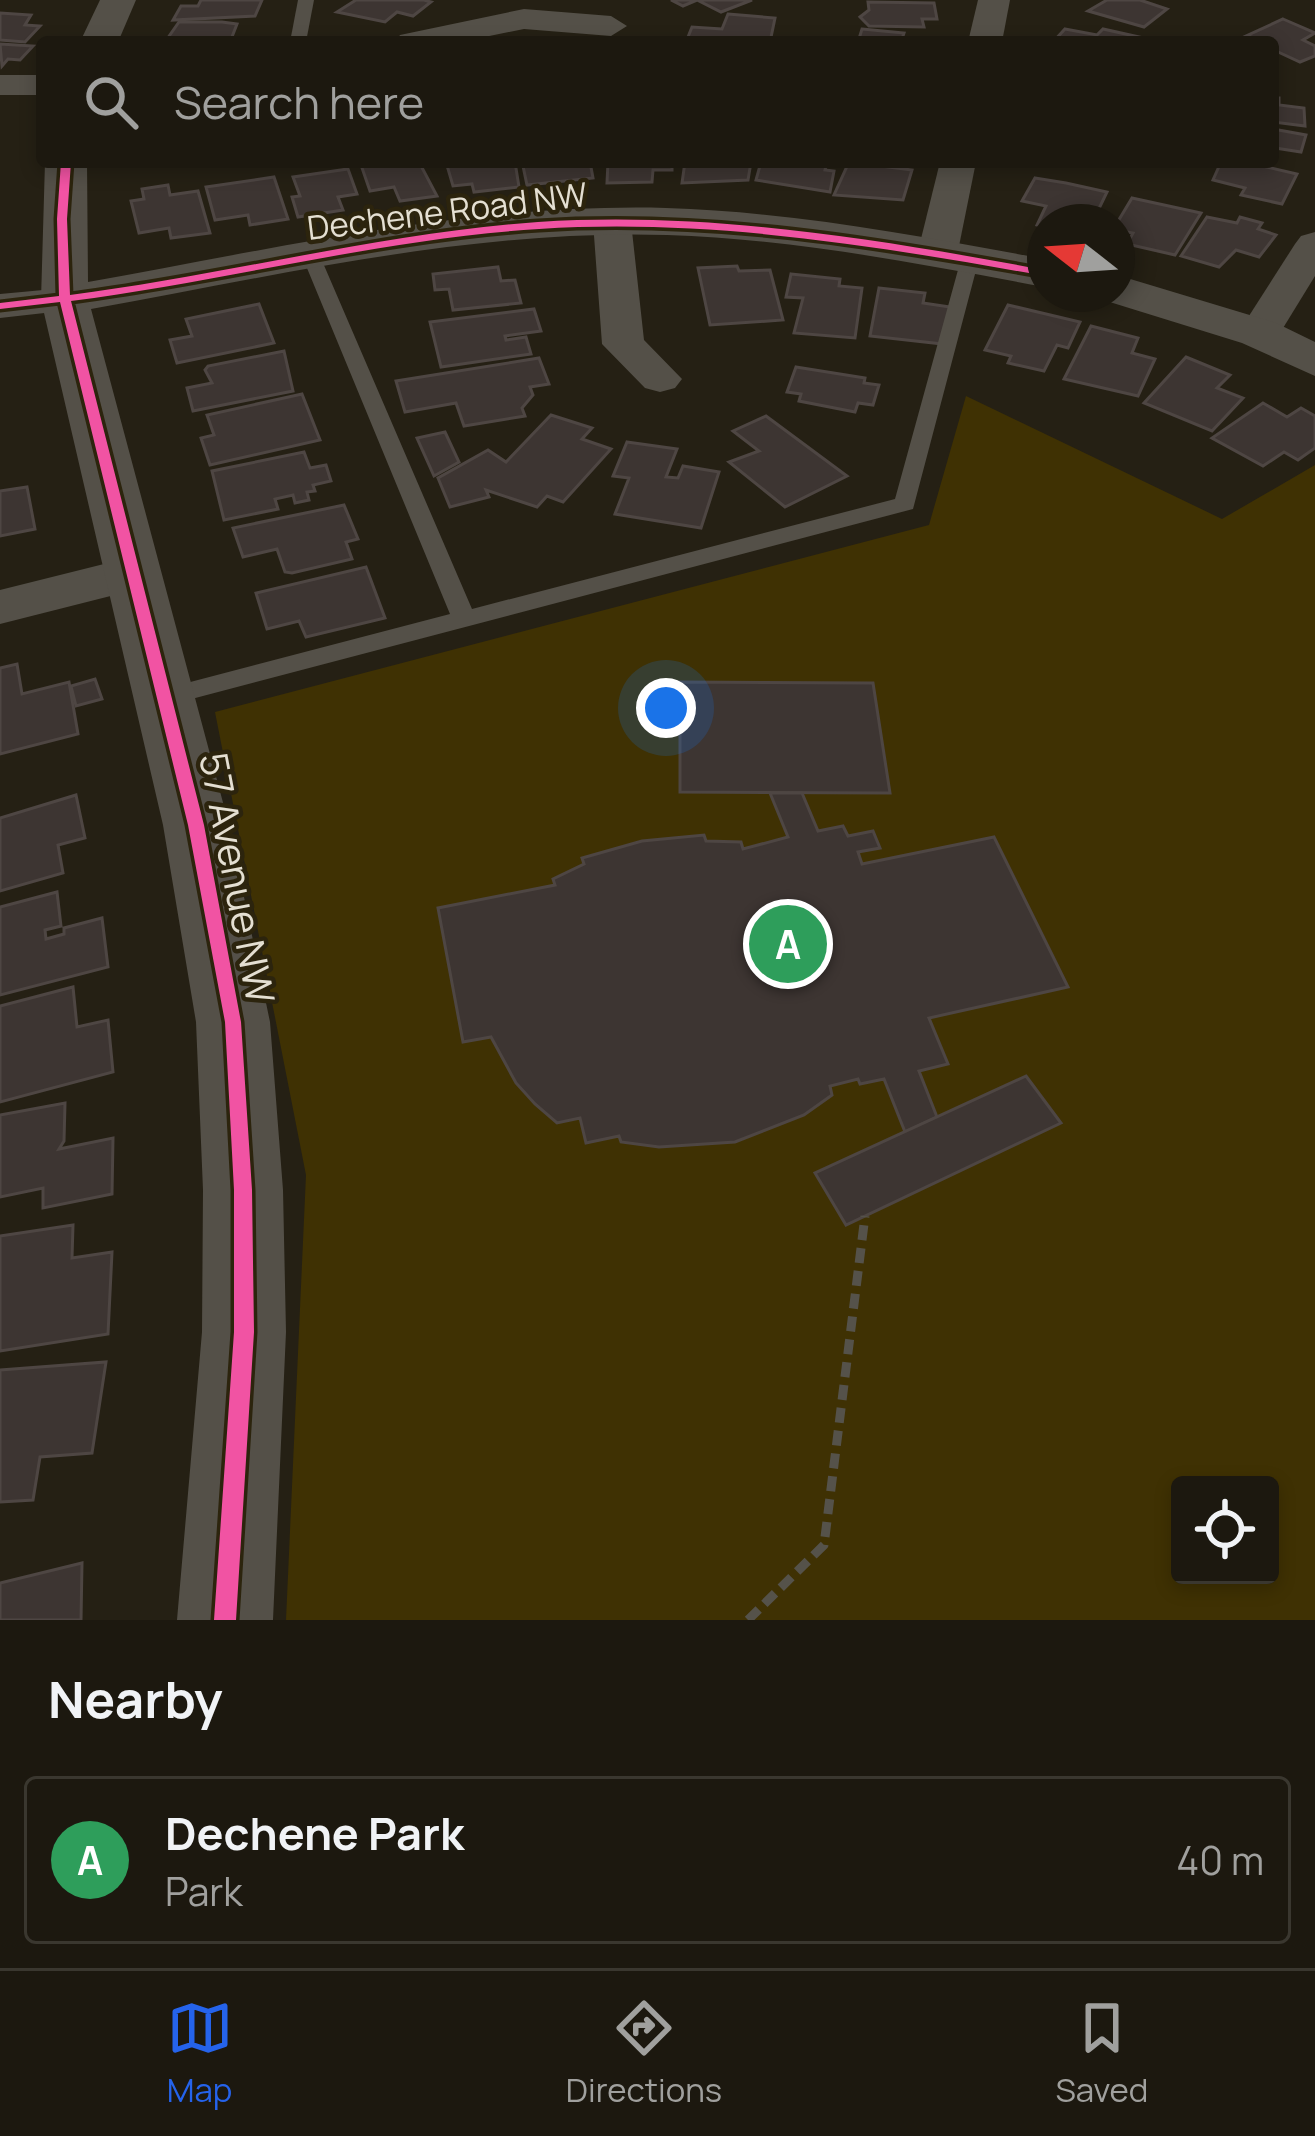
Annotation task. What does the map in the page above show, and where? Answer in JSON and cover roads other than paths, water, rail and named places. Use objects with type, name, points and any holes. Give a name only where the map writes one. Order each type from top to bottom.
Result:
[{"type":"street","points":[[102,36],[118,0]]},
{"type":"street","points":[[986,36],[994,0]]},
{"type":"street","points":[[441,36],[524,19],[611,26]]},
{"type":"street","points":[[0,85],[36,85]]},
{"type":"street","name":"57 Avenue NW","points":[[66,168],[62,219],[65,300],[136,573],[217,919],[233,1022],[243,1190],[244,1332],[225,1620]]},
{"type":"street","points":[[954,255],[958,168]]},
{"type":"street","name":"Dechene Road NW","points":[[0,306],[65,300],[429,238],[612,222],[780,230],[1027,269]]},
{"type":"street","name":"Dechene Road NW","points":[[612,222],[623,344],[661,379]]},
{"type":"street","points":[[1259,333],[1315,244]]},
{"type":"street","points":[[1135,295],[1259,333],[1315,361]]},
{"type":"street","points":[[0,607],[136,573]]},
{"type":"lane","points":[[299,36],[306,0]]},
{"type":"lane","points":[[165,697],[905,505],[954,255]]},
{"type":"lane","points":[[311,256],[464,619]]},
{"type":"place","name":"Dechene Park","points":[[788,944]]}]
